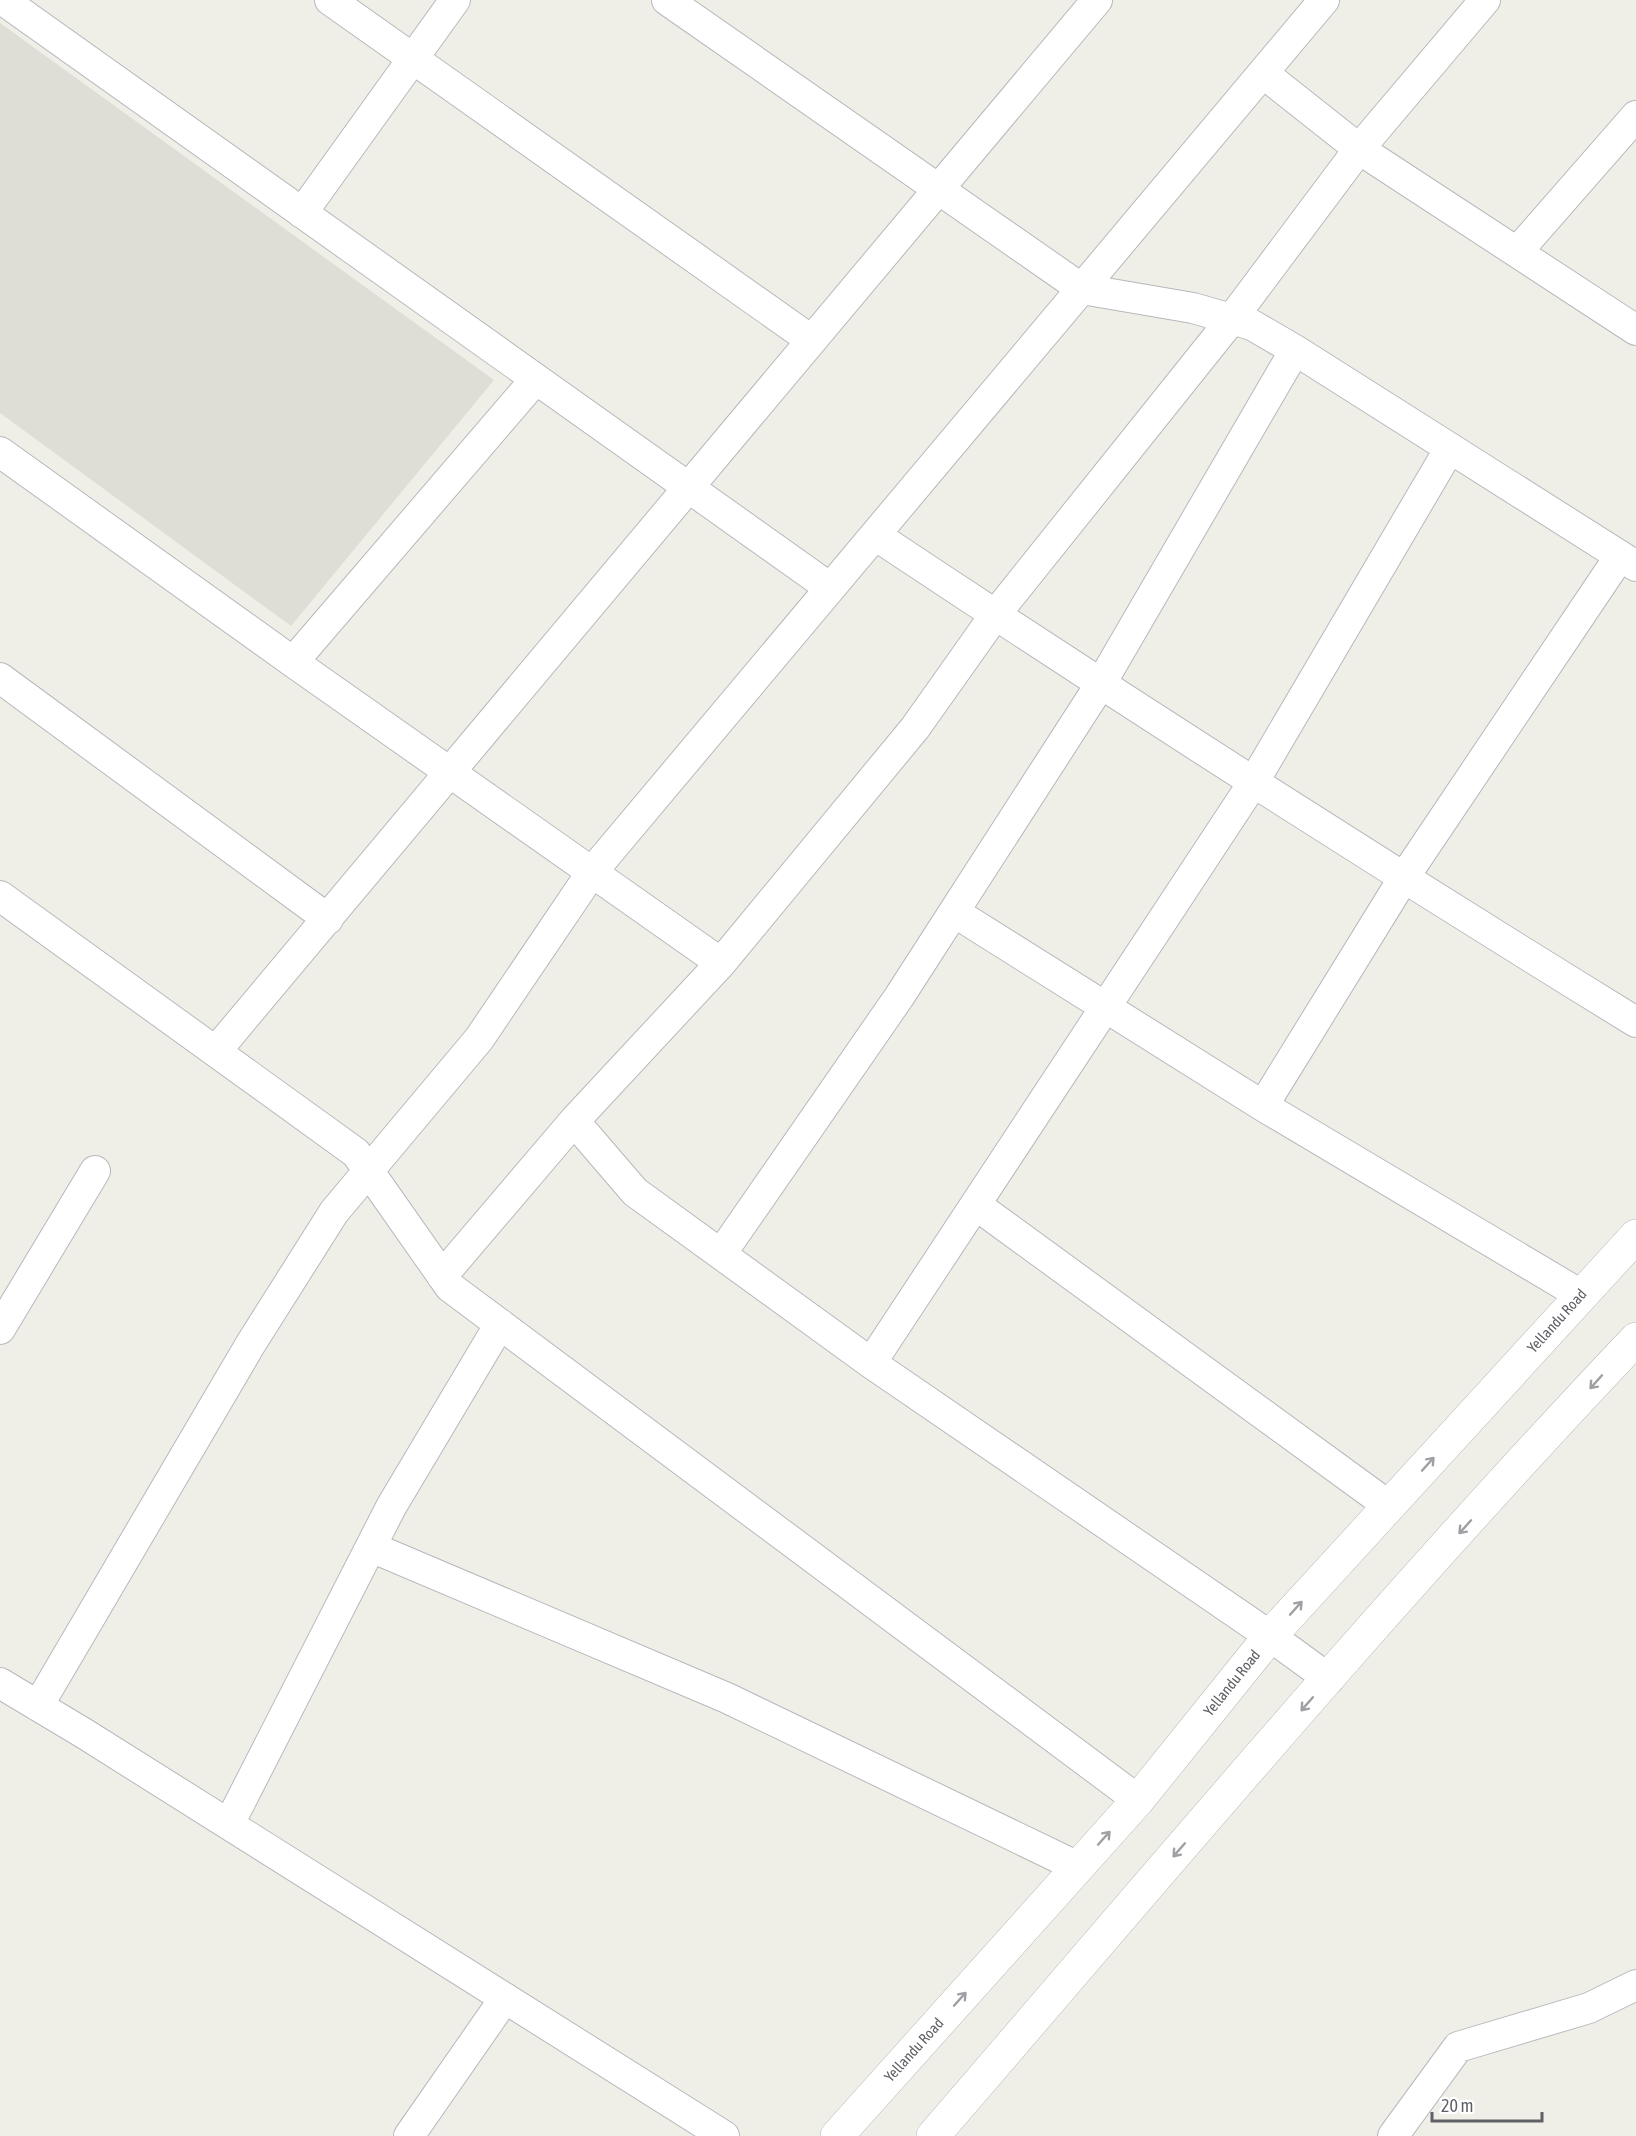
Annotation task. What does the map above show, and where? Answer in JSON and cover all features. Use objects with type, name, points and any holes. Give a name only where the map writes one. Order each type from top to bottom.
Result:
[{"type":"main road","name":"Yellandu Road","points":[[837,2136],[1138,1800],[1270,1636],[1636,1236]]},
{"type":"main road","points":[[933,2136],[1329,1679],[1636,1340]]},
{"type":"street","points":[[3,0],[830,588]]},
{"type":"street","points":[[330,0],[811,340]]},
{"type":"street","points":[[302,213],[455,0]]},
{"type":"street","points":[[216,1052],[1097,0]]},
{"type":"street","points":[[38,1706],[250,1345],[334,1212],[478,1039],[592,872],[1324,0]]},
{"type":"street","points":[[442,1276],[574,1121],[721,963],[915,728],[995,615],[1231,320],[1359,149],[1485,0]]},
{"type":"street","points":[[678,3],[1082,289],[1192,308],[1252,325],[1628,561],[1403,879],[1263,1106]]},
{"type":"street","points":[[1263,73],[1359,149],[1636,330]]},
{"type":"street","points":[[1517,252],[1636,116]]},
{"type":"street","points":[[721,1254],[899,997],[1100,685],[1295,350]]},
{"type":"street","points":[[293,662],[535,380]]},
{"type":"street","points":[[871,1363],[1107,1008],[1253,783],[1450,448]]},
{"type":"street","points":[[0,452],[293,662],[721,963]]},
{"type":"street","points":[[875,536],[1100,685],[1403,879],[1636,1022]]},
{"type":"street","points":[[0,678],[327,919]]},
{"type":"street","points":[[0,896],[356,1153],[450,1287],[1138,1800]]},
{"type":"street","points":[[954,912],[1263,1106],[1581,1295]]},
{"type":"street","points":[[574,1121],[635,1192],[871,1363],[1270,1636],[1329,1679]]},
{"type":"street","points":[[0,1329],[95,1171]]},
{"type":"street","points":[[976,1205],[1389,1506]]},
{"type":"street","points":[[229,1824],[391,1507],[500,1324]]},
{"type":"street","points":[[371,1547],[727,1698],[1078,1867]]},
{"type":"street","points":[[0,1683],[229,1824],[724,2136]]},
{"type":"street","points":[[1393,2136],[1458,2047],[1589,2008],[1636,1985]]},
{"type":"street","points":[[409,2136],[505,1998]]},
{"type":"shaded area","points":[[0,23],[494,380],[291,626],[0,413]]}]
